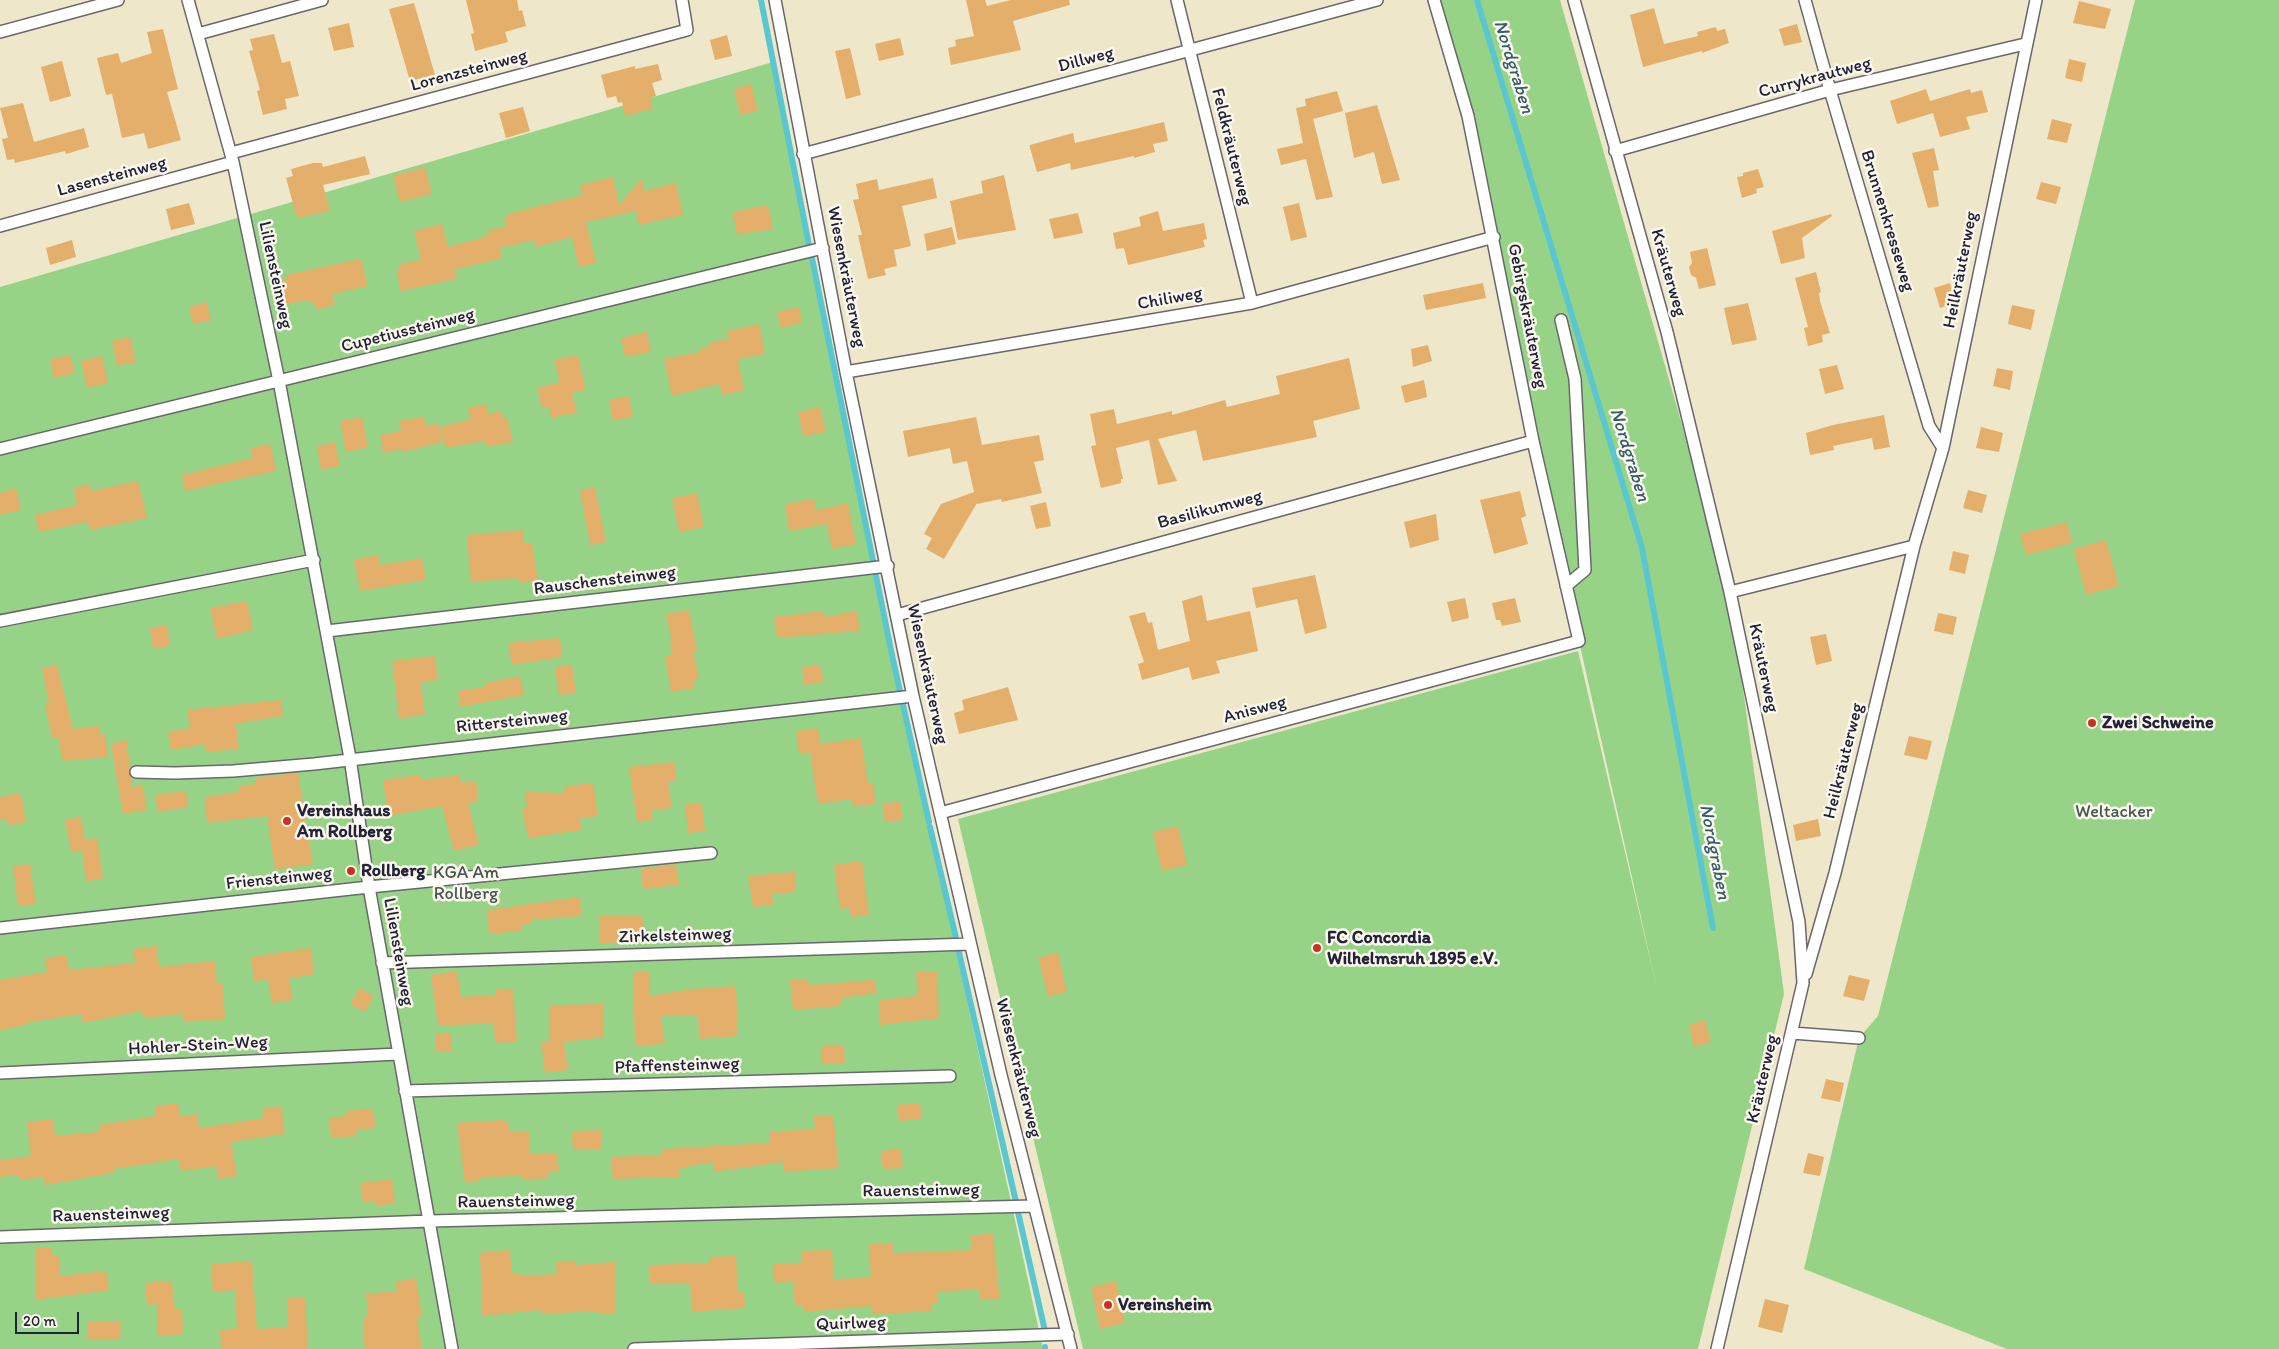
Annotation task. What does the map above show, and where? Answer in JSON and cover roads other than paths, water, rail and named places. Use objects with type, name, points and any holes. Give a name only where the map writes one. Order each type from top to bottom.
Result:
[{"type":"lane","points":[[0,32],[118,0]]},
{"type":"lane","name":"Liliensteinweg","points":[[188,0],[232,158],[279,381],[350,758],[369,887],[452,1349]]},
{"type":"lane","points":[[198,34],[322,0]]},
{"type":"lane","name":"Lorenzsteinweg","points":[[232,158],[687,30],[682,0]]},
{"type":"lane","name":"Wiesenkräuterweg","points":[[776,0],[803,154],[824,248],[879,567],[897,615],[913,696],[970,944],[1033,1206],[1072,1349]]},
{"type":"lane","name":"Feldkräuterweg","points":[[1176,0],[1252,303]]},
{"type":"lane","name":"Dillweg","points":[[803,154],[1377,0]]},
{"type":"lane","name":"Gebirgskräuterweg","points":[[1434,0],[1468,116],[1494,237],[1533,441],[1579,641]]},
{"type":"lane","name":"Kräuterweg","points":[[1574,0],[1667,332],[1730,592],[1798,922],[1803,983],[1717,1349]]},
{"type":"lane","name":"Brunnenkresseweg","points":[[1805,0],[1930,426],[1943,448]]},
{"type":"lane","name":"Heilkräuterweg","points":[[1803,983],[1835,873],[1914,546],[1943,448],[2025,44],[2036,0]]},
{"type":"lane","name":"Currykrautweg","points":[[1615,151],[1830,90],[2025,44]]},
{"type":"lane","name":"Lasensteinweg","points":[[0,226],[232,158]]},
{"type":"lane","name":"Chiliweg","points":[[846,372],[1252,303],[1494,237]]},
{"type":"lane","name":"Cupetiussteinweg","points":[[0,449],[824,248]]},
{"type":"lane","points":[[1561,320],[1575,379],[1585,570],[1566,586]]},
{"type":"lane","name":"Basilikumweg","points":[[897,615],[1533,441]]},
{"type":"lane","points":[[1730,592],[1914,546]]},
{"type":"lane","points":[[0,621],[314,560]]},
{"type":"lane","name":"Rauschensteinweg","points":[[327,631],[879,567]]},
{"type":"lane","name":"Anisweg","points":[[940,813],[1579,641]]},
{"type":"lane","name":"Rittersteinweg","points":[[136,772],[175,774],[234,771],[913,696]]},
{"type":"lane","name":"Friensteinweg","points":[[0,928],[369,887],[711,853]]},
{"type":"lane","name":"Zirkelsteinweg","points":[[382,962],[970,944]]},
{"type":"lane","points":[[1792,1033],[1859,1038]]},
{"type":"lane","name":"Hohler-Stein-Weg","points":[[0,1073],[398,1054]]},
{"type":"lane","name":"Pfaffensteinweg","points":[[405,1091],[950,1076]]},
{"type":"lane","name":"Rauensteinweg","points":[[0,1237],[430,1221],[1033,1206]]},
{"type":"lane","name":"Quirlweg","points":[[634,1349],[1068,1334]]},
{"type":"waterway","points":[[761,0],[809,245]]},
{"type":"waterway","name":"Nordgraben","points":[[1477,0],[1642,548],[1713,928]]},
{"type":"waterway","points":[[812,258],[892,655],[929,822]]},
{"type":"waterway","points":[[930,827],[956,938]]},
{"type":"waterway","points":[[958,948],[1016,1202]]},
{"type":"waterway","points":[[1018,1212],[1045,1331]]},
{"type":"place","name":"Zwei Schweine","points":[[2092,723]]},
{"type":"place","name":"Vereinshaus Am Rollberg","points":[[287,821]]},
{"type":"place","name":"Rollberg","points":[[351,871]]},
{"type":"place","name":"FC Concordia Wilhelmsruh 1895 e.V.","points":[[1317,948]]},
{"type":"place","name":"Vereinsheim","points":[[1108,1305]]},
{"type":"park label","name":"Weltacker","points":[[2114,812]]},
{"type":"park label","name":"KGA Am Rollberg","points":[[466,883]]}]
